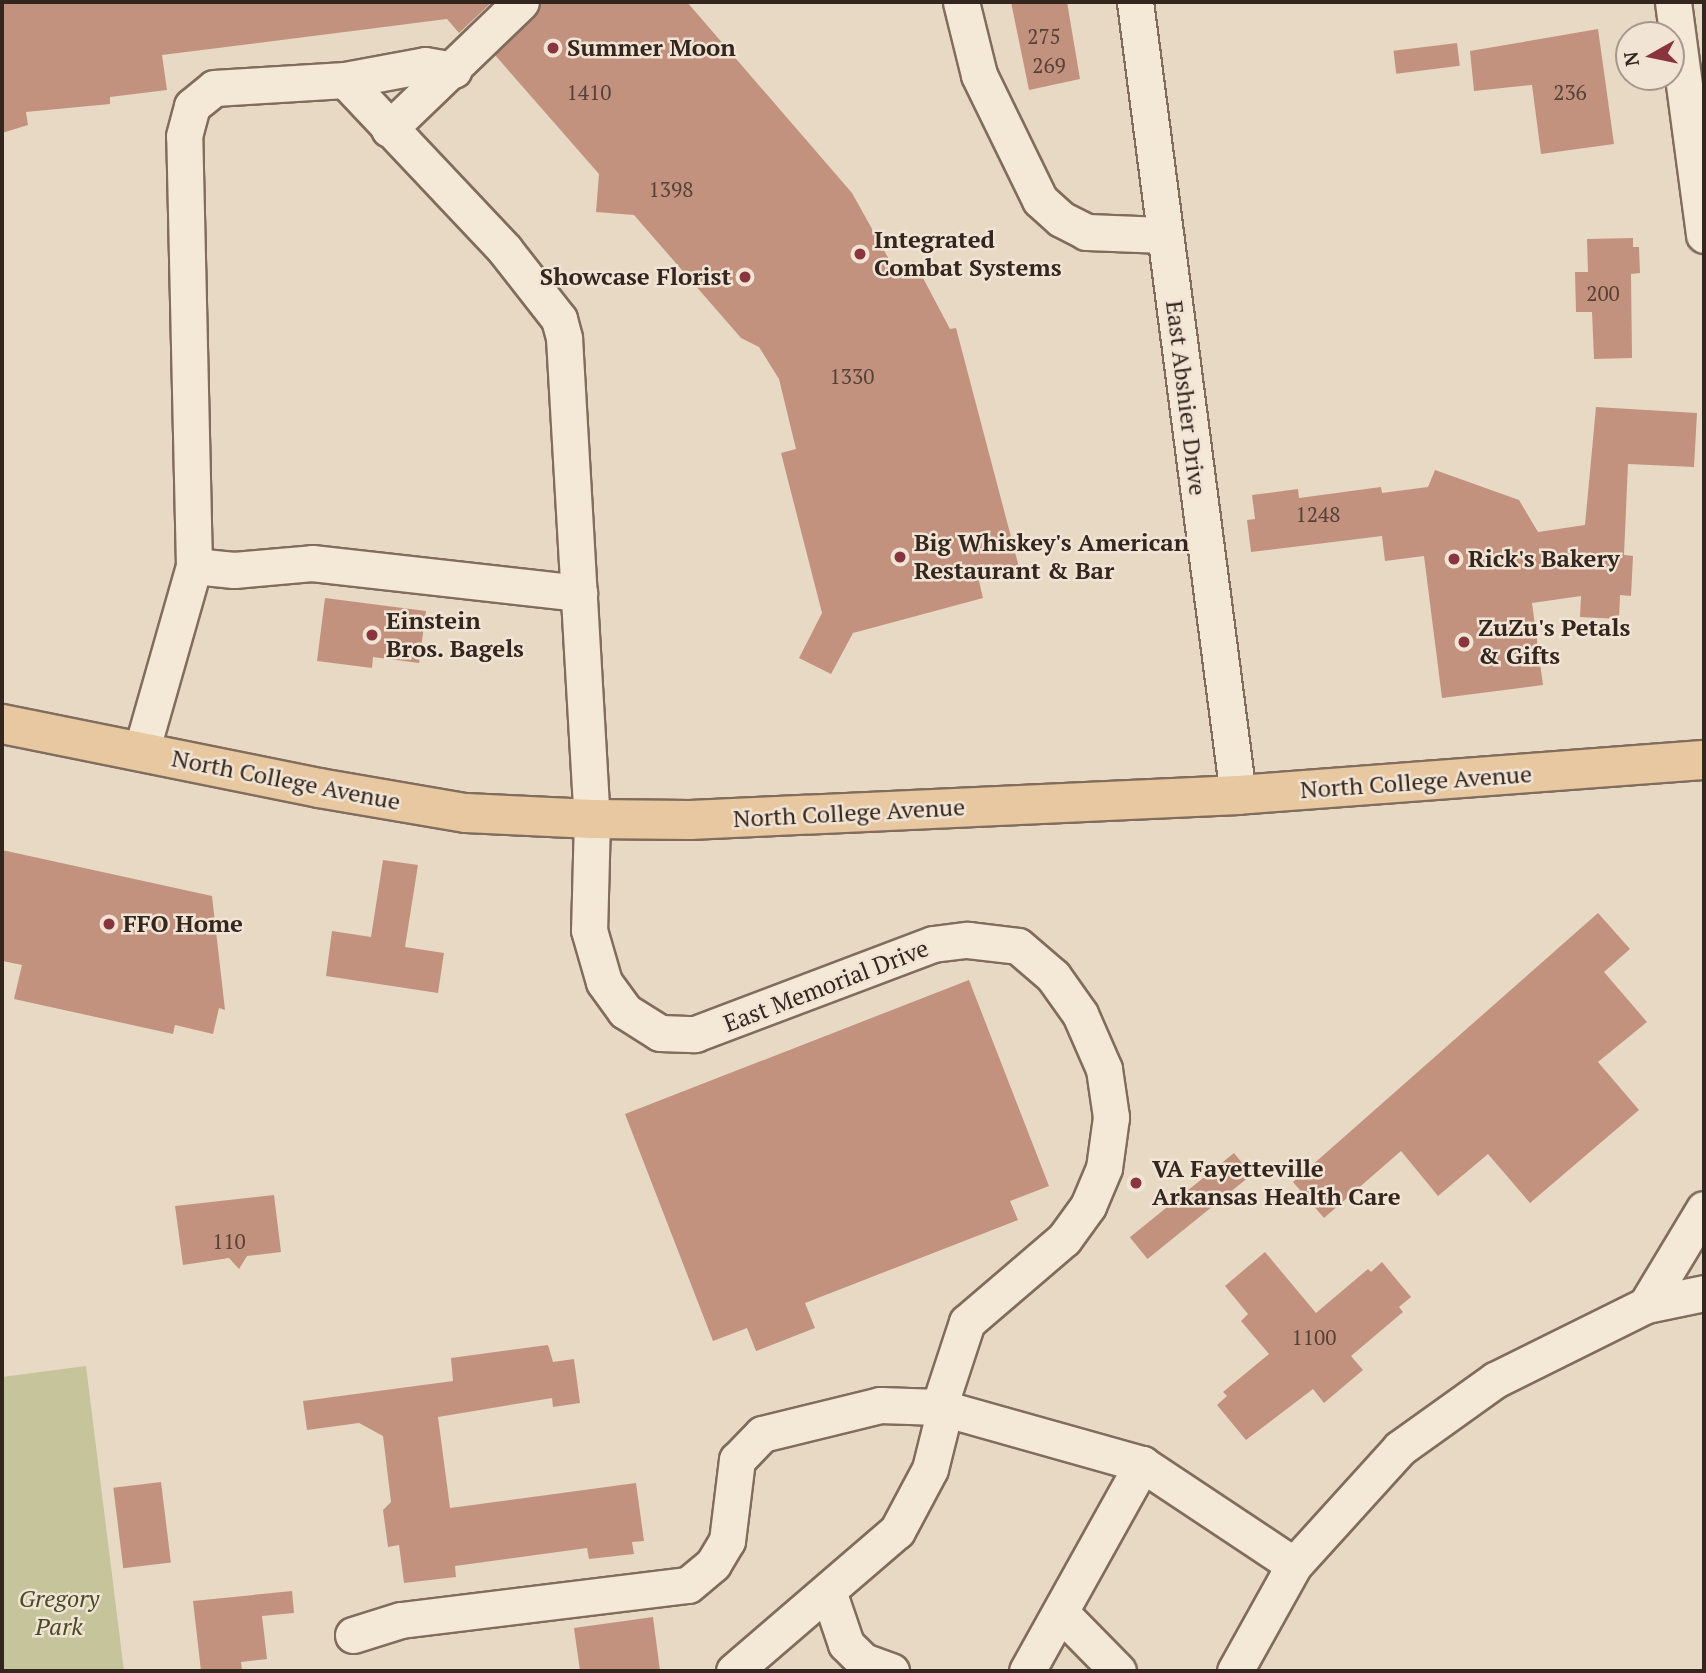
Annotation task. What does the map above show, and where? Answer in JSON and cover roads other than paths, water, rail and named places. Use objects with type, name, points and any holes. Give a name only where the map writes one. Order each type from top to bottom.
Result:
[{"type":"main road","name":"North College Avenue","points":[[2,724],[466,813],[592,819],[690,820],[1238,795],[1704,760]]},
{"type":"street","points":[[389,129],[454,70],[521,2]]},
{"type":"street","points":[[961,2],[979,75],[1040,200],[1061,219],[1086,232],[1165,235]]},
{"type":"street","name":"East Abshier Drive","points":[[1135,2],[1238,795]]},
{"type":"street","points":[[1673,2],[1695,92],[1704,235]]},
{"type":"street","points":[[141,752],[194,566],[184,136],[192,106],[214,88],[345,80],[425,65],[454,70]]},
{"type":"street","name":"East Memorial Drive","points":[[345,80],[505,250],[559,318],[564,338],[592,819],[589,930],[604,982],[625,1011],[660,1032],[695,1034],[728,1024],[933,944],[968,940],[1018,946],[1053,976],[1080,1014],[1104,1069],[1111,1117],[1104,1168],[1088,1206],[1063,1239],[967,1322],[942,1408],[930,1469],[897,1531],[734,1671]]},
{"type":"street","points":[[194,566],[234,569],[312,563],[579,593]]},
{"type":"street","points":[[1646,1305],[1704,1209]]},
{"type":"street","points":[[1235,1671],[1294,1565],[1400,1448],[1495,1380],[1646,1305],[1704,1293]]},
{"type":"street","points":[[353,1635],[401,1620],[688,1585],[713,1564],[727,1541],[737,1460],[762,1434],[880,1405],[942,1408],[1142,1464],[1294,1565]]},
{"type":"street","points":[[1033,1669],[1142,1464]]},
{"type":"street","points":[[828,1591],[846,1644],[863,1661],[891,1671]]},
{"type":"street","points":[[1061,1613],[1118,1671]]},
{"type":"place","name":"Summer Moon","points":[[553,48]]},
{"type":"place","name":"Integrated Combat Systems","points":[[860,254]]},
{"type":"place","name":"Showcase Florist","points":[[745,277]]},
{"type":"place","name":"Big Whiskey's American Restaurant & Bar","points":[[900,557]]},
{"type":"place","name":"Rick's Bakery","points":[[1454,559]]},
{"type":"place","name":"Einstein Bros. Bagels","points":[[372,635]]},
{"type":"place","name":"ZuZu's Petals & Gifts","points":[[1464,642]]},
{"type":"place","name":"FFO Home","points":[[109,924]]},
{"type":"place","name":"VA Fayetteville Arkansas Health Care","points":[[1136,1183]]},
{"type":"park label","name":"Gregory Park","points":[[59,1613]]}]
